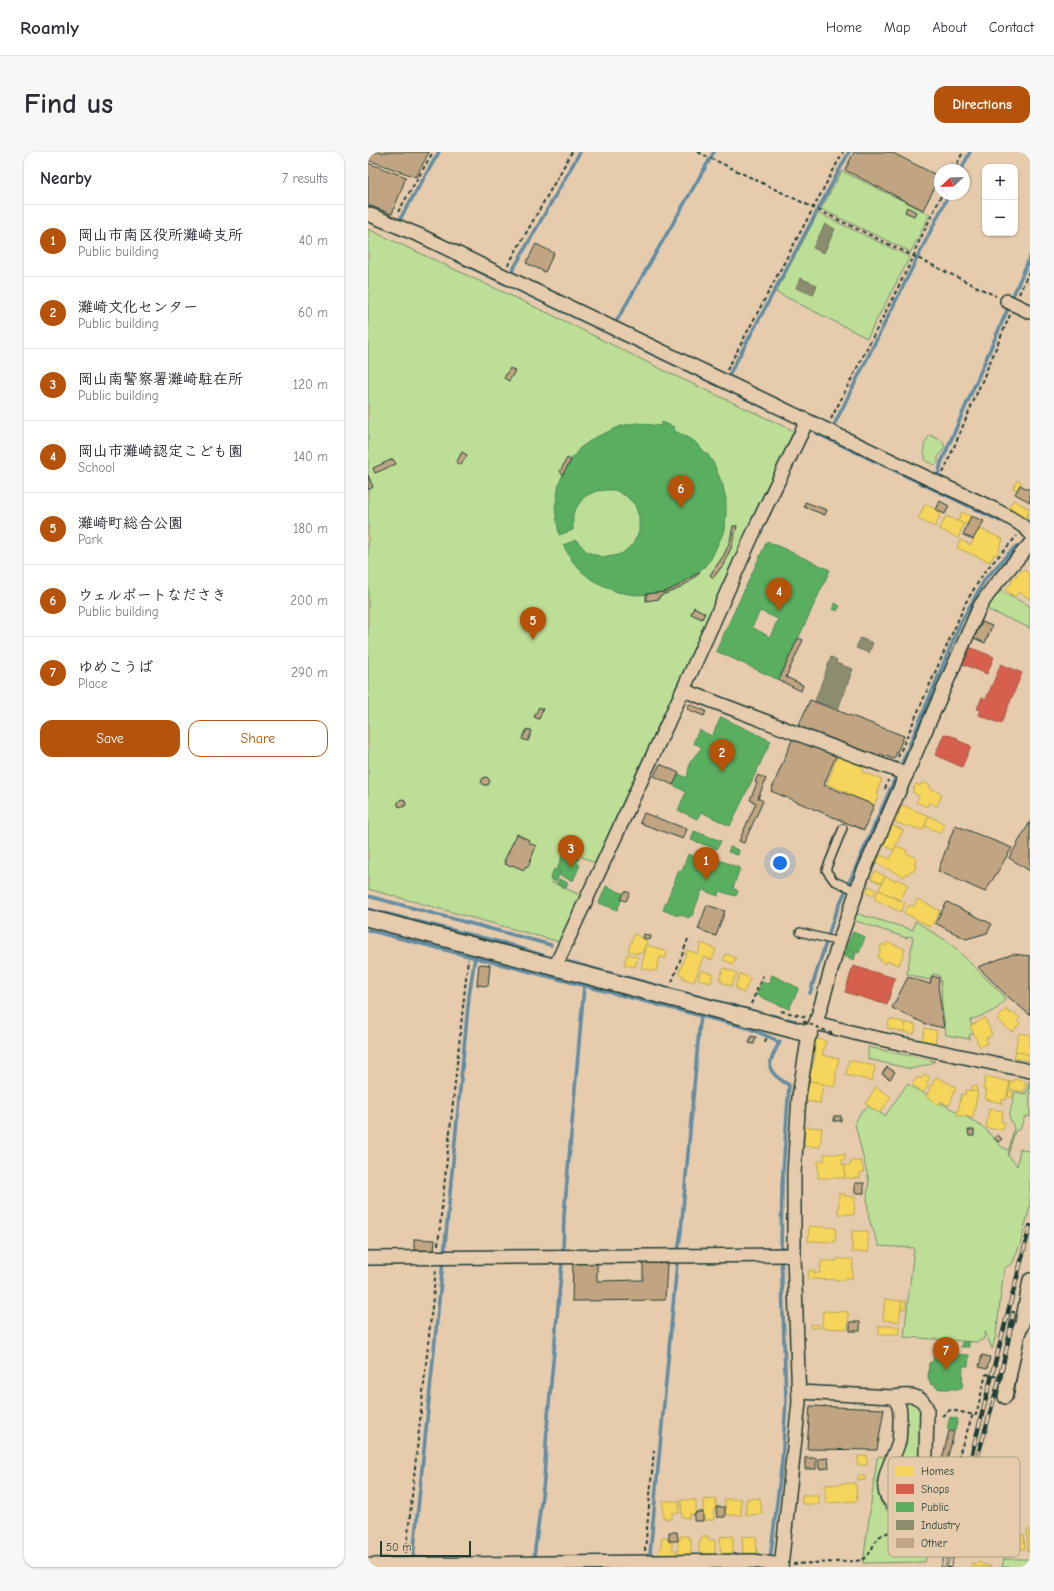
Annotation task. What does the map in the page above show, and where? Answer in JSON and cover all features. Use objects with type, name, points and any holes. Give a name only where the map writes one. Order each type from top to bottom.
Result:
[{"type":"street","points":[[368,214],[421,236],[722,379],[1006,516],[1028,529],[1030,532]]},
{"type":"street","points":[[1010,303],[1030,312]]},
{"type":"street","points":[[555,967],[684,690],[737,568],[808,421]]},
{"type":"street","points":[[368,1565],[753,1561],[775,1564],[795,1448],[799,1392],[786,1255],[794,1174],[799,1096],[809,1026],[831,940],[851,889],[863,873],[901,772],[980,606],[994,586],[1030,544]]},
{"type":"street","points":[[684,690],[901,772]]},
{"type":"street","points":[[368,918],[555,967],[809,1026],[862,1035],[1030,1071]]},
{"type":"street","points":[[368,1258],[786,1255]]},
{"type":"street","points":[[1005,1397],[1018,1334],[1022,1324],[1030,1280]]},
{"type":"street","points":[[799,1392],[893,1397],[907,1396],[919,1398],[922,1400],[927,1409],[926,1457]]},
{"type":"street","points":[[893,1397],[899,1403],[901,1409],[900,1433],[893,1457]]},
{"type":"street","points":[[888,1472],[885,1481],[885,1489],[888,1498]]},
{"type":"lane","points":[[843,828],[826,870],[834,881],[851,889]]},
{"type":"lane","points":[[800,932],[831,940]]},
{"type":"path","points":[[391,224],[433,152]]},
{"type":"path","points":[[502,275],[572,152]]},
{"type":"path","points":[[698,152],[1010,303]]},
{"type":"path","points":[[722,379],[843,152]]},
{"type":"path","points":[[957,164],[963,152]]},
{"type":"path","points":[[826,429],[914,257],[916,248],[939,200]]},
{"type":"path","points":[[940,484],[950,454],[1010,303],[1030,269]]},
{"type":"path","points":[[672,982],[688,940]]},
{"type":"path","points":[[751,1004],[763,976]]},
{"type":"path","points":[[809,1026],[833,1034]]},
{"type":"path","points":[[942,1416],[950,1410],[976,1415],[986,1374],[1005,1379]]},
{"type":"path","points":[[958,1457],[973,1414]]},
{"type":"path","points":[[643,1562],[654,1450]]},
{"type":"path","points":[[775,1564],[856,1562],[866,1558],[879,1537],[888,1533]]},
{"type":"green space","points":[[842,171],[930,214],[911,252],[821,209]]},
{"type":"green space","points":[[818,213],[910,257],[867,338],[776,292]]},
{"type":"green space","points":[[368,229],[794,431],[595,863],[566,849],[551,882],[580,895],[560,942],[368,889]]},
{"type":"green space","points":[[930,435],[942,441],[945,447],[938,457],[938,463],[934,465],[926,461],[924,453],[924,444]]},
{"type":"green space","points":[[1000,591],[1030,606],[1030,628],[986,609]]},
{"type":"green space","points":[[855,913],[913,930],[915,921],[950,943],[1003,995],[1005,1000],[994,1010],[970,1020],[974,1033],[969,1035],[970,1039],[946,1035],[939,975],[933,974],[929,980],[907,974],[913,937],[908,936],[907,938],[853,920]]},
{"type":"green space","points":[[868,1047],[935,1061],[930,1064],[911,1069],[868,1059]]},
{"type":"green space","points":[[1029,1081],[1030,1117],[1025,1116],[1020,1129],[1015,1131],[1008,1155],[1017,1166],[1020,1149],[1030,1151],[1030,1206],[1020,1245],[1012,1264],[1004,1268],[996,1335],[992,1349],[985,1331],[984,1339],[977,1342],[904,1337],[914,1248],[879,1246],[869,1219],[867,1198],[869,1181],[855,1124],[860,1113],[868,1106],[885,1116],[907,1084],[975,1122],[985,1129],[1003,1148],[1009,1150],[1014,1128],[1009,1116],[1015,1092],[1026,1094]]},
{"type":"green space","points":[[902,1400],[913,1400],[921,1408],[920,1457],[896,1457],[906,1408],[905,1403]]},
{"type":"green space","points":[[880,1456],[886,1457],[878,1487],[879,1497],[883,1506],[888,1511],[888,1557],[926,1557],[925,1562],[863,1563],[877,1458]]},
{"type":"green space","points":[[1004,1559],[1030,1559],[1028,1567],[1002,1567]]},
{"type":"building: Homes","points":[[1017,480],[1021,482],[1017,490],[1013,488]]},
{"type":"building: Homes","points":[[1013,500],[1030,509],[1025,520],[1007,511]]},
{"type":"building: Homes","points":[[925,504],[941,512],[935,527],[918,519]]},
{"type":"building: Homes","points":[[962,512],[971,516],[967,525],[958,521]]},
{"type":"building: Homes","points":[[946,516],[964,524],[958,538],[940,529]]},
{"type":"building: Homes","points":[[980,529],[1003,539],[997,555],[994,554],[990,562],[957,548],[960,540],[971,545],[977,530],[979,531]]},
{"type":"building: Homes","points":[[1024,569],[1030,575],[1030,599],[1019,592],[1015,597],[1005,590],[1013,581],[1011,580]]},
{"type":"building: Homes","points":[[838,754],[865,764],[862,772],[882,779],[877,794],[879,794],[874,805],[827,784]]},
{"type":"building: Homes","points":[[922,782],[930,785],[929,788],[942,794],[937,806],[929,802],[927,807],[916,802],[919,796],[912,792],[916,784],[920,786]]},
{"type":"building: Homes","points":[[902,805],[929,816],[923,830],[908,825],[907,827],[895,822]]},
{"type":"building: Homes","points":[[929,816],[945,824],[941,833],[925,826]]},
{"type":"building: Homes","points":[[892,825],[903,830],[894,850],[882,845]]},
{"type":"building: Homes","points":[[896,846],[907,850],[906,853],[917,858],[914,864],[916,865],[914,871],[911,870],[908,875],[906,873],[904,877],[876,863],[880,855],[890,859]]},
{"type":"building: Homes","points":[[875,871],[885,876],[881,883],[871,879]]},
{"type":"building: Homes","points":[[885,876],[895,881],[897,879],[908,885],[900,900],[879,890]]},
{"type":"building: Homes","points":[[869,886],[876,890],[873,896],[866,893]]},
{"type":"building: Homes","points":[[879,890],[905,903],[901,912],[874,899]]},
{"type":"building: Homes","points":[[918,899],[940,911],[931,927],[904,913],[909,905],[913,907]]},
{"type":"building: Homes","points":[[634,934],[647,941],[642,953],[638,952],[638,954],[628,951]]},
{"type":"building: Homes","points":[[887,942],[905,949],[899,965],[887,961],[886,964],[878,958],[882,944],[885,946]]},
{"type":"building: Homes","points":[[701,943],[716,949],[712,960],[703,957],[694,982],[683,978],[684,976],[679,974],[687,950],[698,954]]},
{"type":"building: Homes","points":[[647,945],[667,951],[666,958],[660,957],[656,971],[641,968]]},
{"type":"building: Homes","points":[[627,954],[638,957],[635,967],[624,965]]},
{"type":"building: Homes","points":[[726,954],[736,958],[733,964],[723,960]]},
{"type":"building: Homes","points":[[724,968],[737,973],[731,986],[721,982],[722,980],[719,979]]},
{"type":"building: Homes","points":[[701,970],[713,974],[711,983],[698,979]]},
{"type":"building: Homes","points":[[740,974],[750,978],[744,993],[736,989],[737,987],[735,986]]},
{"type":"building: Homes","points":[[1006,1009],[1011,1014],[1013,1012],[1020,1018],[1017,1021],[1020,1024],[1012,1032],[997,1019]]},
{"type":"building: Homes","points":[[985,1018],[992,1035],[986,1038],[988,1043],[980,1047],[970,1026]]},
{"type":"building: Homes","points":[[890,1019],[906,1023],[904,1032],[887,1028]]},
{"type":"building: Homes","points":[[906,1023],[916,1025],[914,1034],[904,1032]]},
{"type":"building: Homes","points":[[925,1028],[937,1031],[935,1044],[922,1041]]},
{"type":"building: Homes","points":[[1019,1033],[1030,1035],[1030,1055],[1015,1051]]},
{"type":"building: Homes","points":[[815,1038],[826,1041],[822,1055],[839,1059],[834,1087],[807,1080],[816,1054],[811,1052]]},
{"type":"building: Homes","points":[[1016,1051],[1030,1055],[1030,1061],[1014,1058]]},
{"type":"building: Homes","points":[[849,1060],[875,1066],[872,1081],[846,1075]]},
{"type":"building: Homes","points":[[925,1074],[930,1078],[926,1083],[929,1085],[922,1093],[912,1084],[918,1077],[921,1079]]},
{"type":"building: Homes","points":[[986,1076],[1010,1082],[1006,1100],[1002,1099],[1002,1103],[985,1099],[987,1090],[983,1089]]},
{"type":"building: Homes","points":[[936,1077],[956,1087],[949,1106],[941,1101],[939,1105],[926,1096]]},
{"type":"building: Homes","points":[[1015,1079],[1026,1082],[1024,1092],[1010,1089],[1011,1081],[1014,1082]]},
{"type":"building: Homes","points":[[807,1080],[823,1084],[820,1103],[804,1101]]},
{"type":"building: Homes","points":[[972,1086],[977,1087],[976,1092],[971,1091]]},
{"type":"building: Homes","points":[[876,1087],[891,1097],[880,1113],[865,1104]]},
{"type":"building: Homes","points":[[966,1090],[978,1092],[973,1118],[957,1115],[962,1094],[965,1095]]},
{"type":"building: Homes","points":[[1009,1090],[1013,1092],[1012,1098],[1008,1097]]},
{"type":"building: Homes","points":[[989,1109],[1003,1111],[1001,1122],[1005,1122],[1003,1130],[986,1128]]},
{"type":"building: Homes","points":[[805,1127],[822,1128],[820,1147],[804,1146]]},
{"type":"building: Homes","points":[[824,1154],[845,1154],[845,1160],[842,1160],[842,1165],[845,1165],[845,1178],[818,1178],[818,1161],[824,1161]]},
{"type":"building: Homes","points":[[851,1161],[861,1161],[864,1172],[860,1173],[860,1178],[845,1178],[845,1165],[851,1165]]},
{"type":"building: Homes","points":[[839,1194],[855,1197],[854,1215],[838,1214]]},
{"type":"building: Homes","points":[[809,1226],[836,1228],[835,1242],[808,1241]]},
{"type":"building: Homes","points":[[852,1231],[868,1231],[868,1252],[852,1252]]},
{"type":"building: Homes","points":[[837,1259],[853,1259],[852,1278],[846,1278],[846,1280],[808,1279],[809,1270],[814,1270],[814,1273],[820,1273],[821,1261],[837,1261]]},
{"type":"building: Homes","points":[[885,1299],[902,1301],[899,1322],[883,1320]]},
{"type":"building: Homes","points":[[902,1301],[906,1301],[905,1309],[901,1309]]},
{"type":"building: Homes","points":[[823,1311],[848,1312],[848,1329],[822,1328]]},
{"type":"building: Homes","points":[[811,1324],[819,1325],[819,1328],[811,1328]]},
{"type":"building: Homes","points":[[879,1326],[899,1326],[899,1334],[879,1334]]},
{"type":"building: Homes","points":[[858,1456],[867,1456],[867,1465],[858,1465]]},
{"type":"building: Homes","points":[[858,1476],[865,1476],[865,1480],[858,1480]]},
{"type":"building: Homes","points":[[854,1483],[854,1485],[856,1484],[857,1501],[826,1503],[825,1485]]},
{"type":"building: Homes","points":[[802,1495],[819,1495],[819,1504],[802,1504]]},
{"type":"building: Homes","points":[[760,1498],[762,1514],[746,1515],[746,1499]]},
{"type":"building: Homes","points":[[716,1499],[714,1520],[703,1520],[703,1500]]},
{"type":"building: Homes","points":[[725,1499],[741,1499],[741,1515],[725,1515]]},
{"type":"building: Homes","points":[[681,1500],[696,1500],[696,1514],[690,1514],[690,1518],[682,1517]]},
{"type":"building: Homes","points":[[663,1501],[679,1501],[679,1513],[672,1513],[672,1519],[665,1519],[665,1517],[663,1517]]},
{"type":"building: Homes","points":[[1027,1530],[1030,1530],[1030,1552],[1028,1552]]},
{"type":"building: Homes","points":[[1021,1535],[1024,1535],[1025,1549],[1021,1549]]},
{"type":"building: Homes","points":[[680,1536],[688,1536],[688,1539],[691,1539],[691,1557],[678,1557],[678,1540],[680,1540]]},
{"type":"building: Homes","points":[[702,1536],[708,1536],[708,1540],[715,1540],[715,1556],[699,1557],[699,1540],[702,1540]]},
{"type":"building: Homes","points":[[733,1536],[733,1556],[721,1556],[720,1537]]},
{"type":"building: Homes","points":[[756,1536],[757,1555],[743,1555],[742,1537]]},
{"type":"building: Homes","points":[[662,1537],[668,1537],[668,1542],[672,1542],[672,1550],[676,1550],[676,1556],[659,1557],[659,1548],[661,1548]]},
{"type":"building: Homes","points":[[977,1562],[992,1567],[971,1567],[972,1563],[976,1564]]},
{"type":"building: Shops","points":[[969,647],[994,657],[987,674],[963,664]]},
{"type":"building: Shops","points":[[1001,664],[1022,673],[1001,724],[979,715],[981,710],[977,709],[982,697],[986,699]]},
{"type":"building: Shops","points":[[944,734],[958,738],[957,740],[971,746],[962,767],[935,755]]},
{"type":"building: Shops","points":[[853,966],[895,978],[887,1005],[845,992]]},
{"type":"building: Public","points":[[662,422],[674,427],[673,430],[694,441],[708,455],[714,464],[723,486],[726,499],[724,531],[711,559],[686,582],[665,592],[635,595],[617,592],[592,580],[581,571],[573,562],[563,545],[576,540],[587,552],[602,557],[614,556],[623,553],[633,544],[639,532],[639,517],[635,505],[626,496],[615,490],[596,491],[584,497],[578,505],[573,514],[573,530],[559,535],[555,508],[559,484],[573,457],[580,448],[594,438],[621,426],[636,423],[661,426]]},
{"type":"building: Public","points":[[767,541],[830,570],[779,680],[716,651]],"holes":[[[760,611],[778,619],[770,637],[752,627]]]},
{"type":"building: Public","points":[[835,603],[840,606],[837,611],[833,609]]},
{"type":"building: Public","points":[[721,717],[771,741],[730,826],[701,812],[697,819],[678,810],[686,792],[673,785],[679,774],[687,778],[690,762],[702,747],[693,743],[699,730],[712,736]]},
{"type":"building: Public","points":[[694,831],[721,841],[717,849],[691,840]]},
{"type":"building: Public","points":[[730,847],[739,850],[738,855],[728,852]]},
{"type":"building: Public","points":[[564,851],[579,857],[577,863],[580,865],[573,881],[559,875],[560,872],[557,870]]},
{"type":"building: Public","points":[[688,854],[710,862],[711,857],[740,868],[733,888],[738,891],[736,896],[719,891],[718,896],[702,890],[692,916],[690,915],[689,918],[679,914],[678,916],[663,910],[679,870],[682,871]]},
{"type":"building: Public","points":[[554,869],[560,872],[556,882],[550,879]]},
{"type":"building: Public","points":[[559,879],[568,883],[566,888],[557,884]]},
{"type":"building: Public","points":[[606,886],[624,894],[617,910],[599,903]]},
{"type":"building: Public","points":[[853,932],[865,937],[859,953],[846,948]]},
{"type":"building: Public","points":[[846,949],[856,953],[854,960],[844,956]]},
{"type":"building: Public","points":[[772,975],[799,988],[789,1009],[756,995],[762,982],[768,984]]},
{"type":"building: Public","points":[[962,1342],[969,1342],[969,1347],[961,1347]]},
{"type":"building: Public","points":[[939,1353],[969,1355],[968,1366],[963,1366],[962,1389],[941,1389],[937,1388],[933,1384],[931,1385],[928,1377],[929,1363],[933,1361],[934,1355]]},
{"type":"building: Public","points":[[950,1417],[958,1419],[955,1431],[947,1429]]},
{"type":"building: Industry","points":[[825,224],[835,229],[824,253],[813,248]]},
{"type":"building: Industry","points":[[800,278],[817,285],[813,295],[796,288]]},
{"type":"building: Industry","points":[[860,638],[873,643],[869,653],[856,648]]},
{"type":"building: Industry","points":[[831,657],[837,660],[836,663],[853,669],[838,709],[815,701]]},
{"type":"building: Other","points":[[368,152],[429,152],[416,177],[368,160]]},
{"type":"building: Other","points":[[854,152],[891,152],[934,174],[934,189],[923,210],[845,170]]},
{"type":"building: Other","points":[[368,163],[406,177],[392,214],[368,205]]},
{"type":"building: Other","points":[[907,207],[916,212],[914,216],[905,212]]},
{"type":"building: Other","points":[[536,244],[554,253],[545,272],[526,263]]},
{"type":"building: Other","points":[[510,368],[515,371],[509,381],[504,378]]},
{"type":"building: Other","points":[[462,452],[467,455],[461,465],[456,463]]},
{"type":"building: Other","points":[[567,458],[571,460],[563,474],[560,472]]},
{"type":"building: Other","points":[[393,459],[396,464],[375,473],[373,468]]},
{"type":"building: Other","points":[[368,475],[373,487],[368,490]]},
{"type":"building: Other","points":[[1020,485],[1030,490],[1030,502],[1015,494]]},
{"type":"building: Other","points":[[940,501],[949,506],[945,514],[936,510]]},
{"type":"building: Other","points":[[805,502],[827,510],[825,515],[804,507]]},
{"type":"building: Other","points":[[971,516],[984,521],[973,539],[963,535]]},
{"type":"building: Other","points":[[733,526],[737,526],[731,548],[723,565],[713,578],[710,575],[724,555],[730,541]]},
{"type":"building: Other","points":[[699,572],[700,573],[689,582],[676,590],[659,596],[659,599],[646,601],[646,594],[665,592],[678,586]]},
{"type":"building: Other","points":[[694,607],[705,613],[702,619],[691,614]]},
{"type":"building: Other","points":[[982,622],[992,626],[985,643],[974,638]]},
{"type":"building: Other","points":[[798,638],[803,640],[786,677],[803,685],[801,691],[779,680]]},
{"type":"building: Other","points":[[810,700],[904,736],[894,759],[880,754],[878,760],[797,729]]},
{"type":"building: Other","points":[[689,704],[706,711],[704,716],[687,709]]},
{"type":"building: Other","points":[[539,707],[543,709],[539,719],[534,717]]},
{"type":"building: Other","points":[[527,729],[532,731],[528,741],[522,739]]},
{"type":"building: Other","points":[[794,735],[837,753],[824,785],[874,805],[864,830],[771,791]]},
{"type":"building: Other","points":[[660,764],[679,773],[673,785],[654,776]]},
{"type":"building: Other","points":[[758,775],[766,779],[758,798],[763,801],[744,843],[739,841],[756,803],[750,800],[757,783],[755,782]]},
{"type":"building: Other","points":[[487,777],[490,781],[488,785],[484,785],[481,782],[483,778]]},
{"type":"building: Other","points":[[401,799],[405,800],[406,805],[403,807],[398,806],[398,802]]},
{"type":"building: Other","points":[[644,813],[687,829],[683,839],[640,823]]},
{"type":"building: Other","points":[[1030,822],[1030,871],[1009,858]]},
{"type":"building: Other","points":[[955,825],[1012,848],[985,892],[938,871]]},
{"type":"building: Other","points":[[517,834],[529,840],[528,842],[536,846],[528,867],[526,866],[524,870],[512,865],[511,867],[505,864],[506,862],[504,861]]},
{"type":"building: Other","points":[[625,891],[630,893],[626,901],[621,899]]},
{"type":"building: Other","points":[[947,902],[992,924],[987,933],[966,939],[935,923]]},
{"type":"building: Other","points":[[707,905],[725,911],[716,936],[698,929]]},
{"type":"building: Other","points":[[644,934],[651,936],[650,940],[643,938]]},
{"type":"building: Other","points":[[1013,954],[1030,956],[1030,1015],[1006,995],[978,967]]},
{"type":"building: Other","points":[[479,964],[490,965],[488,986],[477,985]]},
{"type":"building: Other","points":[[932,976],[939,978],[938,986],[944,1028],[926,1024],[892,1008],[908,977],[930,984]]},
{"type":"building: Other","points":[[751,1036],[756,1037],[754,1044],[749,1043]]},
{"type":"building: Other","points":[[887,1067],[895,1072],[890,1079],[882,1074]]},
{"type":"building: Other","points":[[834,1116],[841,1116],[841,1121],[834,1121]]},
{"type":"building: Other","points":[[968,1130],[974,1130],[974,1136],[969,1136]]},
{"type":"building: Other","points":[[998,1135],[1002,1139],[998,1142],[994,1138]]},
{"type":"building: Other","points":[[855,1183],[864,1183],[864,1193],[855,1193]]},
{"type":"building: Other","points":[[414,1239],[435,1240],[434,1251],[414,1250]]},
{"type":"building: Other","points":[[573,1261],[597,1262],[597,1281],[643,1280],[643,1262],[667,1263],[665,1300],[572,1301]]},
{"type":"building: Other","points":[[850,1322],[860,1322],[860,1331],[850,1331]]},
{"type":"building: Other","points":[[1023,1340],[1013,1400],[1009,1399]]},
{"type":"building: Other","points":[[982,1355],[990,1357],[987,1369],[979,1367]]},
{"type":"building: Other","points":[[810,1406],[884,1409],[877,1450],[807,1449]]},
{"type":"building: Other","points":[[949,1431],[954,1432],[948,1457],[943,1457]]},
{"type":"building: Other","points":[[805,1458],[816,1458],[816,1469],[805,1469]]},
{"type":"building: Other","points":[[828,1458],[829,1468],[819,1469],[818,1459]]},
{"type":"building: Other","points":[[716,1507],[725,1507],[725,1517],[717,1517]]},
{"type":"building: Other","points":[[696,1512],[703,1512],[703,1521],[694,1521],[694,1514],[696,1514]]},
{"type":"building: Other","points":[[669,1532],[677,1532],[678,1541],[669,1541]]},
{"type":"waterway","points":[[400,219],[439,152]]},
{"type":"waterway","points":[[511,273],[580,152]]},
{"type":"waterway","points":[[616,322],[714,152]]},
{"type":"waterway","points":[[728,377],[849,152]]},
{"type":"waterway","points":[[964,164],[970,152]]},
{"type":"waterway","points":[[834,425],[946,200]]},
{"type":"waterway","points":[[1011,300],[1030,257]]},
{"type":"waterway","points":[[455,260],[791,420]]},
{"type":"waterway","points":[[938,476],[941,463],[1009,306]]},
{"type":"waterway","points":[[816,433],[1000,521]]},
{"type":"waterway","points":[[900,768],[961,622],[985,579],[1016,546]]},
{"type":"waterway","points":[[810,993],[834,917],[897,774]]},
{"type":"waterway","points":[[368,896],[551,945]]},
{"type":"waterway","points":[[368,909],[504,943],[548,957]]},
{"type":"waterway","points":[[368,930],[748,1028],[774,1039],[779,1044]]},
{"type":"waterway","points":[[444,1255],[469,996],[475,957]]},
{"type":"waterway","points":[[569,962],[757,1012]]},
{"type":"waterway","points":[[534,1557],[544,1480],[547,1427],[563,1252],[564,1215],[584,986]]},
{"type":"waterway","points":[[771,1015],[778,1017]]},
{"type":"waterway","points":[[650,1554],[701,1016]]},
{"type":"waterway","points":[[787,1019],[796,1021]]},
{"type":"waterway","points":[[770,1560],[782,1461],[786,1401],[781,1251],[782,1186],[789,1085],[775,1075],[770,1066],[780,1041]]},
{"type":"waterway","points":[[413,1558],[443,1261]]},
{"type":"railway","points":[[971,1457],[1030,1226]]},
{"type":"railway","points":[[977,1457],[1000,1375],[1010,1334],[1013,1313]]},
{"type":"railway","points":[[943,1567],[946,1557]]},
{"type":"railway","points":[[949,1567],[952,1557]]},
{"type":"place","name":"ウェルポートなださき","points":[[681,508]]},
{"type":"place","name":"岡山市灘崎認定こども園","points":[[779,611]]},
{"type":"place","name":"灘崎町総合公園","points":[[533,640]]},
{"type":"place","name":"灘崎文化センター","points":[[722,772]]},
{"type":"place","name":"岡山南警察署灘崎駐在所","points":[[571,868]]},
{"type":"place","name":"岡山市南区役所灘崎支所","points":[[706,880]]},
{"type":"place","name":"ゆめこうば","points":[[946,1370]]}]
